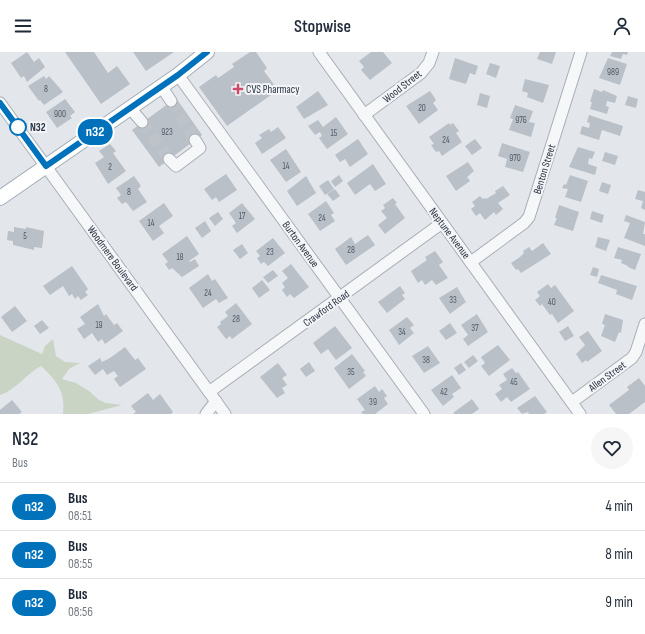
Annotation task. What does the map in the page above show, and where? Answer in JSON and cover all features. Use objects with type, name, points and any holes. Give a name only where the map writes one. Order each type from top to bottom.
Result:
[{"type":"main road","points":[[0,198],[178,75],[204,53]]},
{"type":"street","name":"Neptune Avenue","points":[[319,52],[580,414]]},
{"type":"street","name":"Wood Street","points":[[364,115],[421,73],[429,63],[433,52]]},
{"type":"street","name":"Benton Street","points":[[471,262],[524,223],[529,217],[581,52]]},
{"type":"street","name":"Burton Avenue","points":[[178,75],[424,414]]},
{"type":"street","points":[[161,86],[171,101]]},
{"type":"street","name":"Woodmere Boulevard","points":[[0,103],[225,414]]},
{"type":"street","points":[[130,108],[142,122]]},
{"type":"street","points":[[169,159],[176,166],[200,148],[195,140]]},
{"type":"street","name":"Crawford Road","points":[[206,414],[213,397],[340,298],[442,223]]},
{"type":"street","name":"Allen Street","points":[[572,402],[632,358],[636,352],[645,324]]},
{"type":"green space","points":[[0,335],[42,354],[45,346],[53,339],[56,356],[65,362],[80,363],[69,369],[62,379],[76,383],[89,391],[99,400],[106,403],[122,405],[88,414],[63,414],[63,399],[59,387],[41,366],[16,386],[0,395]]},
{"type":"building","points":[[27,52],[34,62],[39,58],[45,67],[27,82],[24,76],[21,78],[11,63]]},
{"type":"building","points":[[65,52],[94,52],[108,73],[117,66],[130,84],[101,104]]},
{"type":"building","points":[[133,52],[174,52],[146,71]]},
{"type":"building","name":"CVS Pharmacy","points":[[250,52],[256,52],[267,68],[264,71],[278,90],[227,126],[199,87],[216,75],[218,78],[234,67],[232,64]]},
{"type":"building","points":[[371,52],[383,52],[392,63],[370,80],[361,70],[364,67],[359,61]]},
{"type":"building","points":[[540,52],[556,52],[552,64],[537,59]]},
{"type":"building","points":[[612,52],[628,52],[627,55],[623,54],[621,59],[610,56]]},
{"type":"building","points":[[455,58],[478,66],[475,75],[470,73],[466,84],[449,79]]},
{"type":"building","points":[[608,58],[627,64],[620,85],[599,78]]},
{"type":"building","points":[[490,63],[500,66],[496,78],[486,74]]},
{"type":"building","points":[[44,76],[46,79],[49,76],[63,92],[44,105],[40,100],[39,101],[28,86]]},
{"type":"building","points":[[525,79],[549,85],[543,103],[527,97],[528,93],[522,91]]},
{"type":"building","points":[[594,89],[602,92],[603,90],[617,96],[615,103],[607,101],[606,106],[609,107],[607,114],[590,109],[592,102],[590,102]]},
{"type":"building","points":[[318,91],[328,105],[304,119],[296,107]]},
{"type":"building","points":[[430,91],[436,100],[433,103],[438,110],[419,124],[406,106]]},
{"type":"building","points":[[480,93],[490,96],[487,108],[477,105]]},
{"type":"building","points":[[628,96],[638,99],[636,108],[625,105]]},
{"type":"building","points":[[176,98],[202,135],[159,167],[132,130]]},
{"type":"building","points":[[65,99],[75,112],[70,116],[72,118],[57,128],[46,112]]},
{"type":"building","points":[[515,105],[533,111],[529,122],[535,123],[531,137],[509,130],[513,119],[510,118]]},
{"type":"building","points":[[589,115],[623,126],[620,136],[602,130],[599,140],[580,134],[582,126],[589,128],[590,123],[587,122]]},
{"type":"building","points":[[336,117],[348,134],[327,149],[319,138],[322,136],[320,132],[315,135],[308,126],[318,120],[323,127]]},
{"type":"building","points":[[449,123],[450,125],[453,123],[459,131],[456,133],[462,142],[442,156],[439,151],[436,152],[431,145],[434,144],[429,137]]},
{"type":"building","points":[[278,127],[286,138],[262,154],[255,143],[262,138],[259,135],[269,129],[271,132]]},
{"type":"building","points":[[358,139],[368,154],[350,167],[345,159],[340,162],[335,155]]},
{"type":"building","points":[[475,139],[482,148],[472,155],[465,146]]},
{"type":"building","points":[[502,143],[530,152],[523,172],[505,167],[507,159],[498,156]]},
{"type":"building","points":[[110,144],[116,151],[113,153],[126,171],[108,184],[95,163],[104,157],[99,151]]},
{"type":"building","points":[[578,147],[595,152],[592,159],[589,158],[588,164],[597,167],[595,175],[569,167]]},
{"type":"building","points":[[286,149],[301,172],[286,182],[270,160]]},
{"type":"building","points":[[605,152],[618,156],[615,165],[602,161]]},
{"type":"building","points":[[468,162],[474,171],[467,177],[470,181],[456,191],[446,176]]},
{"type":"building","points":[[373,164],[386,184],[375,191],[370,184],[355,195],[347,183]]},
{"type":"building","points":[[226,174],[237,190],[219,202],[216,197],[212,200],[204,189]]},
{"type":"building","points":[[339,175],[343,181],[335,187],[331,181]]},
{"type":"building","points":[[570,175],[588,181],[581,202],[565,197],[568,189],[562,188],[564,184],[566,185]]},
{"type":"building","points":[[134,176],[141,186],[138,189],[147,202],[133,211],[126,202],[122,204],[117,198],[121,195],[116,188]]},
{"type":"building","points":[[306,176],[316,193],[297,206],[287,191]]},
{"type":"building","points":[[328,180],[334,189],[325,195],[319,186]]},
{"type":"building","points":[[602,182],[611,185],[608,194],[599,191]]},
{"type":"building","points":[[503,186],[510,195],[498,203],[503,209],[496,215],[494,212],[485,220],[480,213],[476,216],[471,209],[475,206],[472,202],[480,196],[483,199],[486,199],[496,193],[495,191]]},
{"type":"building","points":[[335,189],[340,196],[333,201],[327,194]]},
{"type":"building","points":[[638,190],[645,192],[645,210],[641,208],[643,201],[635,199]]},
{"type":"building","points":[[393,198],[397,203],[395,204],[405,218],[385,234],[378,225],[387,218],[381,211],[385,208],[383,205]]},
{"type":"building","points":[[326,201],[334,213],[331,215],[335,221],[320,231],[308,214]]},
{"type":"building","points":[[164,203],[173,216],[159,226],[164,233],[153,241],[139,221]]},
{"type":"building","points":[[242,203],[255,219],[237,233],[232,226],[236,223],[229,213]]},
{"type":"building","points":[[559,205],[579,212],[573,231],[554,225],[557,218],[555,218]]},
{"type":"building","points":[[592,211],[604,215],[602,223],[590,219]]},
{"type":"building","points":[[218,212],[223,219],[215,226],[209,218]]},
{"type":"building","points":[[626,215],[645,222],[643,234],[645,234],[645,246],[624,238],[630,223],[624,221]]},
{"type":"building","points":[[205,221],[211,231],[202,238],[195,228]]},
{"type":"building","points":[[14,227],[26,229],[26,227],[44,231],[42,248],[34,247],[34,250],[13,245],[13,241],[7,240],[8,231],[14,232]]},
{"type":"building","points":[[368,235],[375,245],[346,265],[335,249],[351,237],[355,244]]},
{"type":"building","points":[[187,236],[199,254],[189,261],[190,262],[195,259],[199,266],[182,277],[172,268],[169,270],[165,264],[168,262],[162,254]]},
{"type":"building","points":[[598,237],[610,240],[606,251],[595,247]]},
{"type":"building","points":[[273,238],[285,253],[268,266],[264,262],[261,264],[257,258],[260,256],[256,251]]},
{"type":"building","points":[[543,243],[551,254],[521,273],[518,269],[516,270],[511,263],[524,253],[523,251],[529,247],[532,251]]},
{"type":"building","points":[[242,244],[248,253],[240,259],[233,250]]},
{"type":"building","points":[[618,247],[641,254],[635,270],[621,263],[622,260],[614,258]]},
{"type":"building","points":[[435,251],[443,262],[439,265],[448,278],[436,285],[432,280],[425,285],[422,280],[418,283],[411,271],[427,260],[425,257]]},
{"type":"building","points":[[291,264],[309,287],[294,298],[290,294],[287,297],[282,290],[285,287],[282,283],[288,278],[282,271]]},
{"type":"building","points":[[72,266],[88,289],[85,292],[88,295],[81,300],[78,296],[75,299],[72,294],[69,296],[63,286],[50,295],[43,286]]},
{"type":"building","points":[[593,267],[599,269],[597,277],[590,275]]},
{"type":"building","points":[[273,270],[278,276],[268,283],[263,277]]},
{"type":"building","points":[[208,274],[212,281],[215,279],[228,298],[219,303],[216,299],[203,308],[189,288]]},
{"type":"building","points":[[601,275],[637,286],[632,300],[616,294],[617,290],[598,283]]},
{"type":"building","points":[[262,280],[270,290],[259,298],[252,288]]},
{"type":"building","points":[[548,284],[551,288],[555,285],[574,311],[558,323],[552,314],[550,315],[542,304],[540,306],[535,300],[540,296],[537,292]]},
{"type":"building","points":[[400,286],[405,293],[402,295],[405,299],[387,313],[378,302]]},
{"type":"building","points":[[457,287],[466,302],[450,314],[439,298]]},
{"type":"building","points":[[236,303],[252,324],[232,339],[230,336],[226,339],[217,327],[221,324],[220,322],[228,316],[225,312]]},
{"type":"building","points":[[98,304],[104,316],[106,314],[114,325],[117,323],[123,331],[105,344],[102,339],[98,342],[92,333],[84,339],[77,329],[85,324],[80,317]]},
{"type":"building","points":[[15,306],[27,321],[12,332],[1,317]]},
{"type":"building","points":[[477,314],[488,332],[468,346],[463,339],[468,335],[461,325]]},
{"type":"building","points":[[605,314],[623,320],[621,333],[619,332],[615,342],[601,336],[605,325],[602,324]]},
{"type":"building","points":[[407,317],[414,325],[410,328],[414,333],[399,345],[389,330]]},
{"type":"building","points":[[42,320],[49,328],[40,334],[34,326]]},
{"type":"building","points":[[450,323],[457,333],[446,340],[439,331]]},
{"type":"building","points":[[335,326],[352,348],[336,360],[328,349],[321,354],[313,343]]},
{"type":"building","points":[[568,326],[574,336],[565,341],[559,332]]},
{"type":"building","points":[[588,331],[602,351],[587,362],[586,360],[582,363],[576,354],[585,345],[579,337]]},
{"type":"building","points":[[498,345],[510,360],[489,376],[481,366],[485,363],[481,357]]},
{"type":"building","points":[[428,346],[440,363],[424,373],[412,356]]},
{"type":"building","points":[[125,347],[135,360],[138,358],[146,369],[120,387],[114,379],[118,376],[114,371],[107,375],[103,369],[95,375],[88,366],[100,358],[102,362],[110,358]]},
{"type":"building","points":[[352,354],[365,371],[363,372],[366,376],[349,389],[334,368]]},
{"type":"building","points":[[473,355],[478,361],[469,368],[464,362]]},
{"type":"building","points":[[309,362],[315,371],[306,377],[300,369]]},
{"type":"building","points":[[278,363],[287,375],[282,378],[287,385],[282,388],[285,393],[277,398],[260,377]]},
{"type":"building","points":[[461,363],[466,370],[459,375],[454,368]]},
{"type":"building","points":[[512,368],[516,373],[518,372],[530,389],[511,402],[507,397],[501,402],[495,394],[502,389],[499,385],[507,380],[503,374]]},
{"type":"building","points":[[452,375],[461,388],[452,394],[454,397],[443,406],[431,390]]},
{"type":"building","points":[[639,378],[645,386],[645,402],[629,414],[616,414],[609,405],[629,390],[627,387]]},
{"type":"building","points":[[375,386],[379,392],[382,389],[387,396],[384,398],[388,404],[375,414],[363,414],[361,412],[365,410],[357,399]]},
{"type":"building","points":[[148,393],[153,400],[160,394],[173,412],[171,414],[133,414],[136,412],[131,406]]},
{"type":"building","points":[[535,396],[547,412],[544,414],[529,414],[528,412],[522,414],[517,408]]},
{"type":"building","points":[[472,399],[479,409],[472,414],[453,413]]},
{"type":"building","points":[[12,400],[22,412],[19,414],[0,414],[0,410]]},
{"type":"tunnel","points":[[171,101],[195,140]]},
{"type":"tunnel","points":[[142,122],[169,159]]},
{"type":"bus line","name":"n32","points":[[0,103],[46,166],[178,75],[207,52]]},
{"type":"place","name":"CVS Pharmacy","points":[[238,89]]},
{"type":"place","name":"N32","points":[[18,127]]}]
